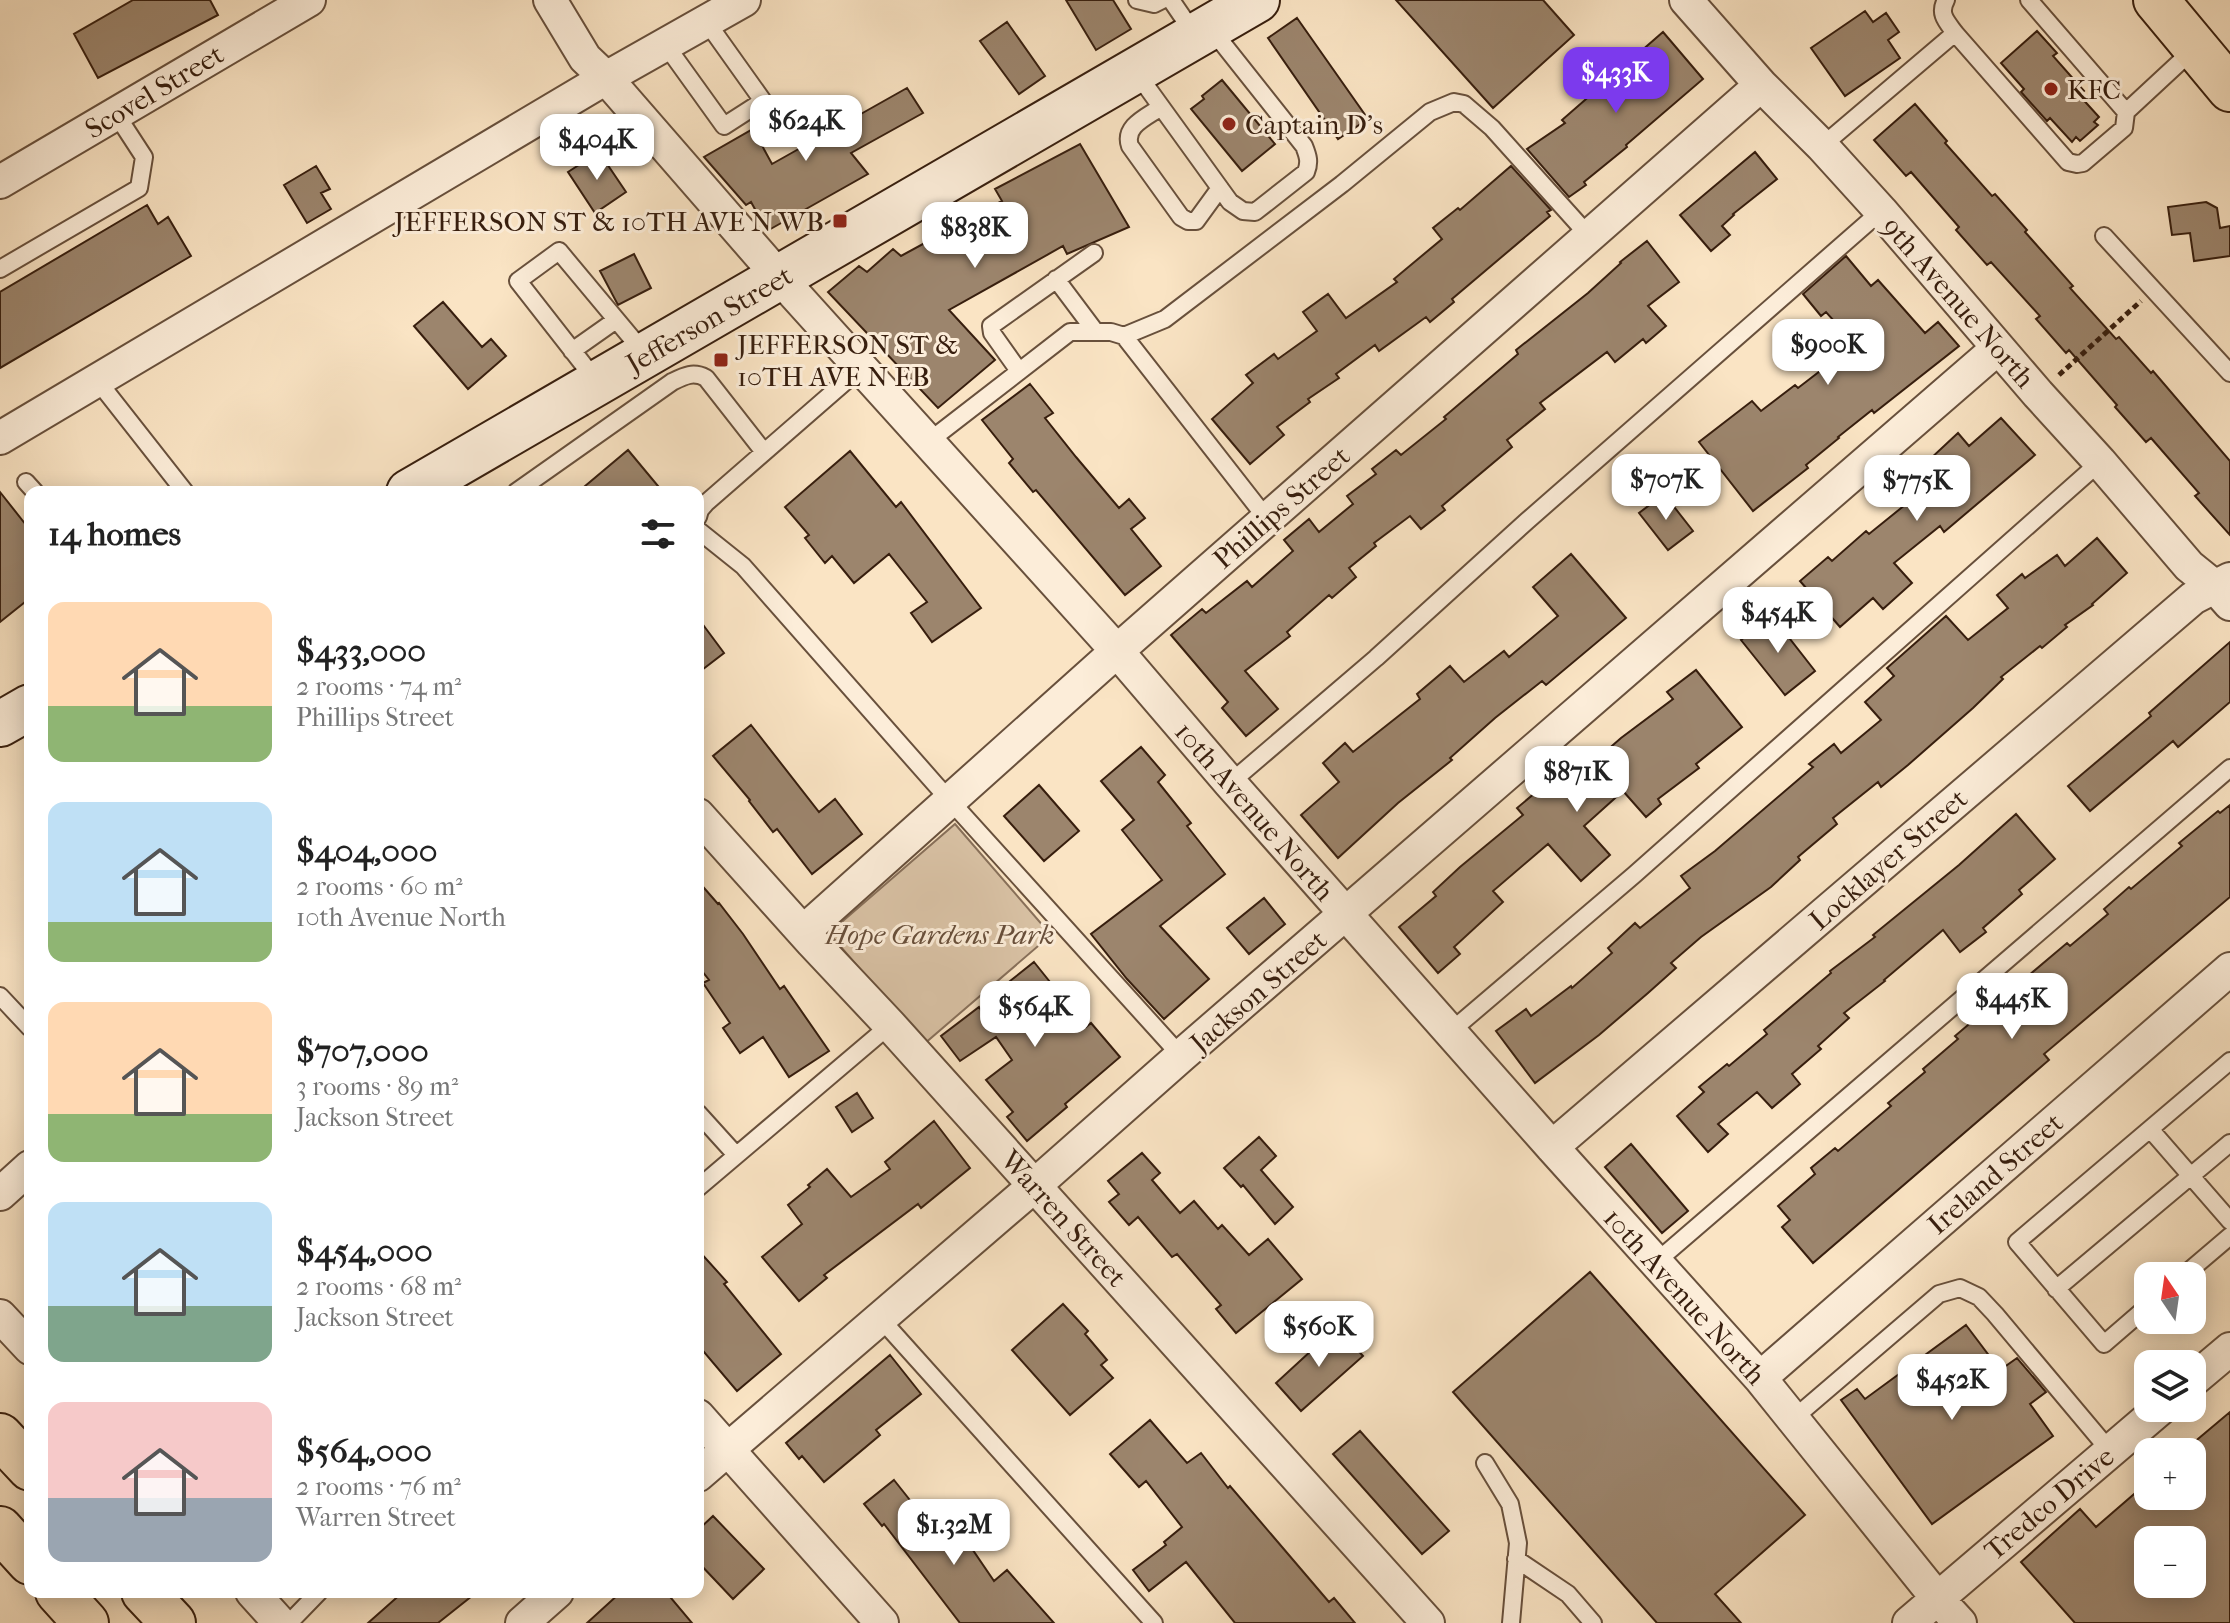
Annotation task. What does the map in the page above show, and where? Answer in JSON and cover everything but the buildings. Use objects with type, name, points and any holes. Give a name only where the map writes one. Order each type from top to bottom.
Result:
[{"type":"main road","name":"Jefferson Street","points":[[420,486],[596,393],[646,355],[1257,0]]},
{"type":"main road","points":[[2156,0],[2230,89]]},
{"type":"main road","points":[[0,724],[24,710]]},
{"type":"main road","points":[[0,1436],[24,1462]]},
{"type":"main road","points":[[0,1529],[24,1555]]},
{"type":"main road","points":[[63,1598],[86,1623]]},
{"type":"main road","points":[[150,1598],[173,1623]]},
{"type":"street","name":"Scovel Street","points":[[0,182],[309,0]]},
{"type":"street","name":"10th Avenue North","points":[[550,0],[585,58],[1117,651],[1450,1032],[1760,1378],[1960,1623]]},
{"type":"street","points":[[0,438],[606,78],[744,0]]},
{"type":"street","name":"9th Avenue North","points":[[1686,0],[1761,85],[1881,211],[2189,566],[2225,590]]},
{"type":"street","name":"Phillips Street","points":[[803,932],[1117,651],[1761,85]]},
{"type":"street","name":"Jackson Street","points":[[704,1470],[1998,348]]},
{"type":"street","name":"Locklayer Street","points":[[1552,1147],[2193,598],[2225,590]]},
{"type":"street","name":"Warren Street","points":[[704,822],[1428,1623]]},
{"type":"street","name":"Ireland Street","points":[[1760,1378],[2230,969]]},
{"type":"street","points":[[0,1194],[24,1172]]},
{"type":"street","points":[[0,1316],[24,1342]]},
{"type":"street","points":[[2206,1369],[2230,1349]]},
{"type":"street","name":"Tredco Drive","points":[[1909,1623],[2144,1422]]},
{"type":"street","points":[[704,1423],[882,1623]]},
{"type":"street","points":[[257,1598],[280,1623]]},
{"type":"street","points":[[522,1623],[550,1598]]},
{"type":"lane","points":[[1137,0],[1154,4],[1162,0]]},
{"type":"lane","points":[[1135,71],[1237,209],[1255,212],[1306,172],[1309,165],[1304,146],[1171,0]]},
{"type":"lane","points":[[1946,0],[1942,15],[1955,33],[2072,164],[2083,163],[2124,128],[2126,112],[2196,48]]},
{"type":"lane","points":[[2030,0],[2126,112]]},
{"type":"lane","points":[[665,44],[724,126],[763,101],[706,21]]},
{"type":"lane","points":[[1822,146],[1955,33]]},
{"type":"lane","points":[[1124,336],[1165,319],[1342,184],[1430,112],[1454,102],[1464,104],[1492,128],[1589,236]]},
{"type":"lane","points":[[1161,107],[1130,130],[1127,138],[1164,194],[1181,217],[1196,221],[1220,188]]},
{"type":"lane","points":[[0,269],[139,188],[144,157],[116,114]]},
{"type":"lane","points":[[1230,783],[1376,658],[1881,211]]},
{"type":"lane","points":[[2104,236],[2230,373]]},
{"type":"lane","points":[[596,393],[518,281],[559,251],[646,355]]},
{"type":"lane","points":[[1019,371],[992,333],[993,323],[1094,253]]},
{"type":"lane","points":[[1056,279],[1095,331]]},
{"type":"lane","points":[[521,486],[596,393],[616,320]]},
{"type":"lane","points":[[928,442],[1070,332],[1111,332],[1124,336],[1267,519]]},
{"type":"lane","points":[[704,505],[861,368]]},
{"type":"lane","points":[[596,393],[672,382],[685,375],[706,378],[764,452]]},
{"type":"lane","points":[[97,380],[180,486]]},
{"type":"lane","points":[[1450,1032],[1634,875],[2100,462]]},
{"type":"lane","points":[[704,535],[743,566],[1181,1056]]},
{"type":"lane","points":[[1656,1262],[2230,768]]},
{"type":"lane","points":[[0,996],[24,1022]]},
{"type":"lane","points":[[704,1183],[890,1025]]},
{"type":"lane","points":[[2134,1318],[2104,1344],[2017,1242],[2230,1061]]},
{"type":"lane","points":[[704,1120],[736,1155]]},
{"type":"lane","points":[[2150,1129],[2230,1221]]},
{"type":"lane","points":[[2056,1289],[2230,1143]]},
{"type":"lane","points":[[2199,1262],[2230,1236]]},
{"type":"lane","points":[[1793,1419],[1939,1294],[1960,1288],[1979,1297],[1995,1314],[2110,1451]]},
{"type":"lane","points":[[880,1318],[1154,1623]]},
{"type":"lane","points":[[1485,1463],[1510,1504],[1518,1543],[1511,1623]]},
{"type":"lane","points":[[1516,1559],[1568,1594],[1593,1623]]},
{"type":"lane","points":[[289,1623],[313,1598]]},
{"type":"path","points":[[2038,394],[2154,290]]},
{"type":"green space","name":"Hope Gardens Park","points":[[955,824],[1051,935],[924,1044],[829,933]]},
{"type":"place","name":"KFC","points":[[2051,89]]},
{"type":"place","name":"Captain D's","points":[[1229,124]]},
{"type":"place","name":"JEFFERSON ST & 10TH AVE N WB","points":[[840,221]]},
{"type":"place","name":"JEFFERSON ST & 10TH AVE N EB","points":[[721,360]]}]
